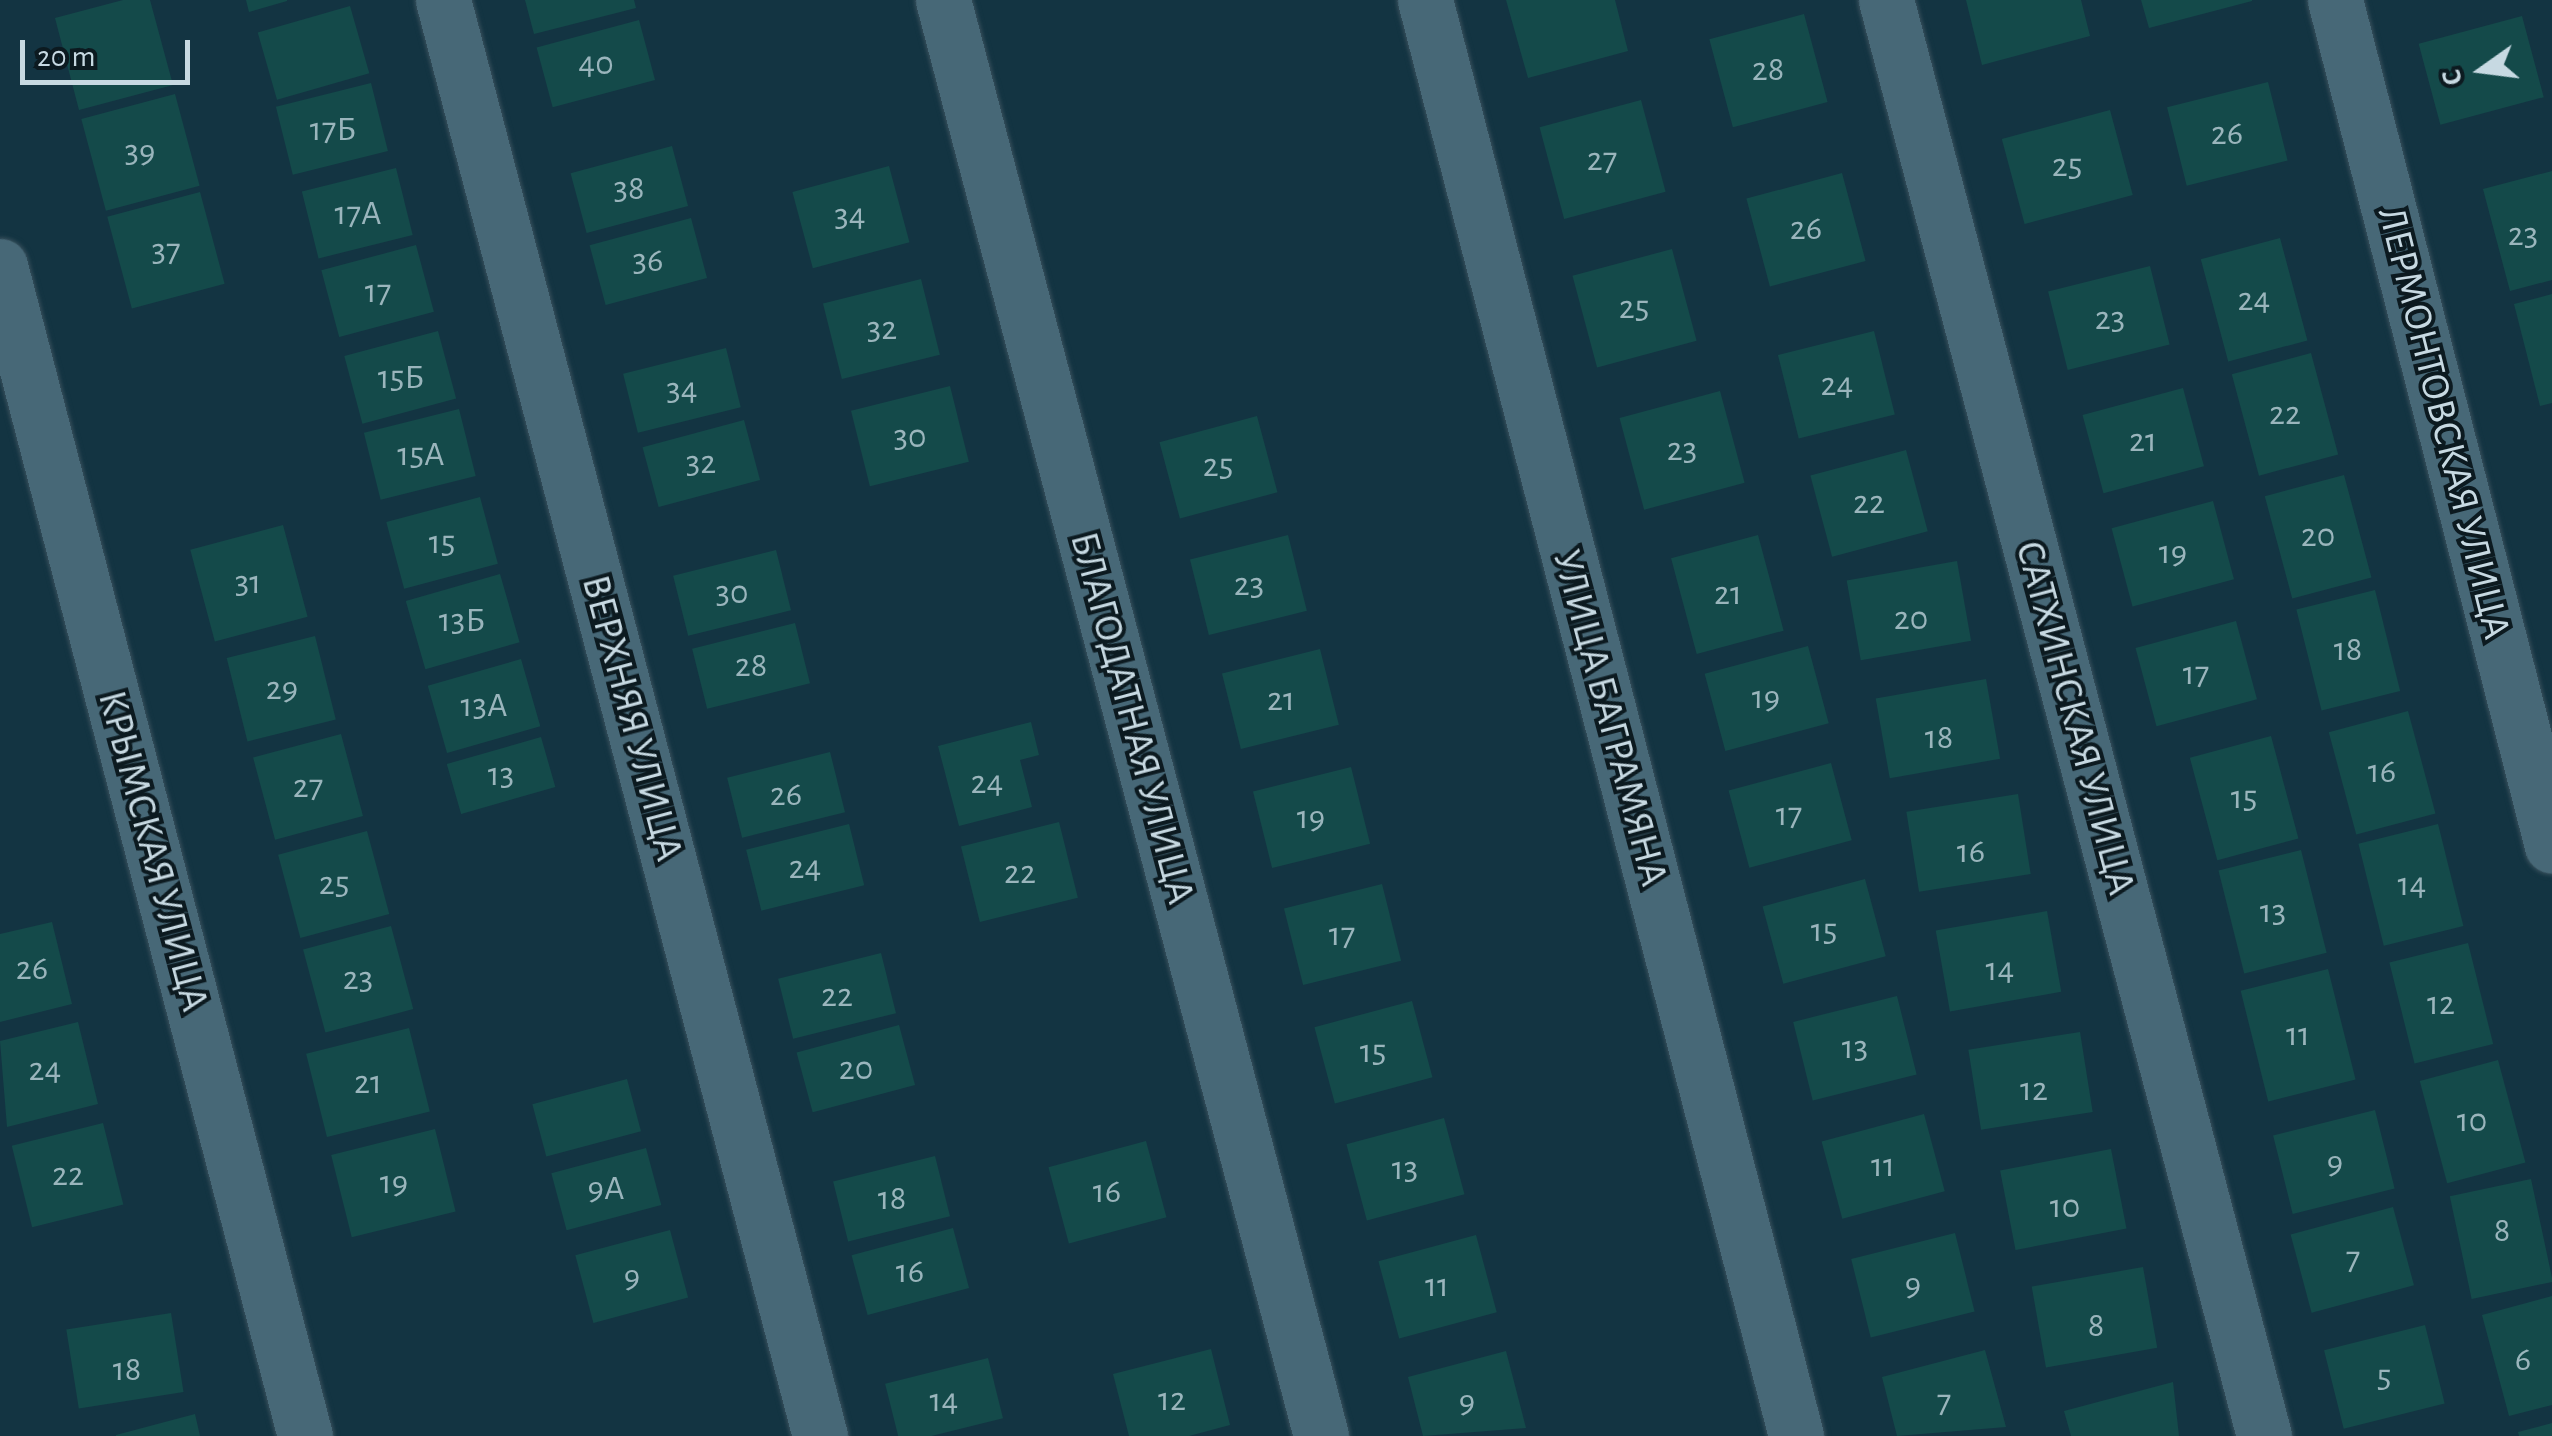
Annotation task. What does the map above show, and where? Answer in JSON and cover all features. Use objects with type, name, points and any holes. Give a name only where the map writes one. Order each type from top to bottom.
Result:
[{"type":"street","name":"ВЕРХНЯЯ УЛИЦА","points":[[443,0],[820,1436]]},
{"type":"street","name":"БЛАГОДАТНАЯ УЛИЦА","points":[[944,0],[1320,1436]]},
{"type":"street","name":"УЛИЦА БАГРАМЯНА","points":[[1424,0],[1796,1436]]},
{"type":"street","name":"САТХИНСКАЯ УЛИЦА","points":[[1886,0],[2264,1436]]},
{"type":"street","name":"ЛЕРМОНТОВСКАЯ УЛИЦА","points":[[2335,0],[2552,846]]},
{"type":"street","name":"КРЫМСКАЯ УЛИЦА","points":[[0,266],[305,1436]]},
{"type":"building","points":[[123,0],[150,0],[173,85],[79,110],[55,18]]},
{"type":"building","points":[[246,0],[287,0],[287,1],[249,12]]},
{"type":"building","points":[[525,0],[634,0],[636,8],[534,34]]},
{"type":"building","points":[[1506,0],[1615,0],[1628,51],[1528,78]]},
{"type":"building","points":[[1966,0],[2081,0],[2090,36],[1982,65]]},
{"type":"building","points":[[2141,0],[2252,0],[2252,1],[2149,28]]},
{"type":"building","points":[[350,6],[369,73],[277,100],[258,32]]},
{"type":"building","points":[[1804,14],[1828,102],[1733,127],[1709,39]]},
{"type":"building","points":[[2522,16],[2544,97],[2440,125],[2419,44]]},
{"type":"building","points":[[639,20],[655,80],[553,107],[537,47]]},
{"type":"building","points":[[2268,82],[2288,161],[2187,186],[2167,107]]},
{"type":"building","points":[[371,83],[388,151],[293,175],[276,107]]},
{"type":"building","points":[[175,94],[200,186],[106,211],[81,119]]},
{"type":"building","points":[[1641,100],[1666,192],[1564,219],[1540,127]]},
{"type":"building","points":[[2110,110],[2133,195],[2025,224],[2002,139]]},
{"type":"building","points":[[672,146],[688,206],[587,233],[571,173]]},
{"type":"building","points":[[889,166],[909,242],[813,268],[792,192]]},
{"type":"building","points":[[396,168],[413,235],[319,258],[302,191]]},
{"type":"building","points":[[2552,171],[2552,280],[2510,291],[2483,189]]},
{"type":"building","points":[[1842,173],[1866,261],[1770,287],[1746,199]]},
{"type":"building","points":[[200,192],[225,284],[132,309],[107,217]]},
{"type":"building","points":[[691,218],[707,278],[606,305],[590,245]]},
{"type":"building","points":[[2280,238],[2307,340],[2228,362],[2201,259]]},
{"type":"building","points":[[416,245],[434,312],[339,337],[321,270]]},
{"type":"building","points":[[1672,249],[1697,341],[1597,367],[1573,276]]},
{"type":"building","points":[[2150,266],[2170,345],[2068,370],[2048,291]]},
{"type":"building","points":[[921,279],[940,355],[842,379],[823,303]]},
{"type":"building","points":[[2552,294],[2552,403],[2540,406],[2514,304]]},
{"type":"building","points":[[438,331],[456,399],[362,424],[344,356]]},
{"type":"building","points":[[1874,331],[1895,414],[1799,438],[1778,355]]},
{"type":"building","points":[[726,348],[741,407],[638,433],[623,374]]},
{"type":"building","points":[[2311,353],[2338,454],[2259,476],[2232,374]]},
{"type":"building","points":[[950,386],[969,462],[870,486],[851,411]]},
{"type":"building","points":[[2183,388],[2204,466],[2104,493],[2083,415]]},
{"type":"building","points":[[1720,391],[1745,483],[1644,510],[1620,418]]},
{"type":"building","points":[[459,409],[476,476],[381,500],[364,433]]},
{"type":"building","points":[[1257,416],[1277,492],[1180,518],[1159,442]]},
{"type":"building","points":[[744,420],[760,480],[659,507],[643,447]]},
{"type":"building","points":[[1906,450],[1928,531],[1832,557],[1810,476]]},
{"type":"building","points":[[2344,475],[2371,577],[2292,599],[2265,496]]},
{"type":"building","points":[[480,497],[498,564],[404,589],[386,522]]},
{"type":"building","points":[[2213,501],[2234,579],[2133,606],[2112,528]]},
{"type":"building","points":[[283,525],[308,617],[215,642],[190,550]]},
{"type":"building","points":[[1288,535],[1307,611],[1209,635],[1190,559]]},
{"type":"building","points":[[1758,535],[1784,631],[1697,654],[1671,558]]},
{"type":"building","points":[[776,550],[791,610],[688,636],[673,576]]},
{"type":"building","points":[[1957,561],[1971,641],[1861,660],[1847,580]]},
{"type":"building","points":[[500,574],[520,642],[425,669],[406,601]]},
{"type":"building","points":[[2375,590],[2400,691],[2322,711],[2296,610]]},
{"type":"building","points":[[2236,621],[2257,699],[2157,726],[2136,648]]},
{"type":"building","points":[[795,623],[810,683],[707,709],[692,649]]},
{"type":"building","points":[[315,636],[336,719],[248,741],[227,658]]},
{"type":"building","points":[[1808,646],[1829,723],[1725,751],[1705,674]]},
{"type":"building","points":[[1320,649],[1339,725],[1241,749],[1222,673]]},
{"type":"building","points":[[521,659],[540,726],[447,753],[428,686]]},
{"type":"building","points":[[1986,679],[2000,759],[1890,778],[1876,698]]},
{"type":"building","points":[[2408,711],[2435,813],[2356,835],[2329,732]]},
{"type":"building","points":[[1031,722],[1039,755],[1020,760],[1032,807],[959,826],[938,746]]},
{"type":"building","points":[[341,734],[363,816],[275,840],[253,758]]},
{"type":"building","points":[[2271,736],[2298,838],[2217,860],[2190,758]]},
{"type":"building","points":[[541,737],[555,787],[461,814],[447,764]]},
{"type":"building","points":[[830,752],[845,812],[742,838],[727,778]]},
{"type":"building","points":[[1831,763],[1852,840],[1749,868],[1729,790]]},
{"type":"building","points":[[1351,767],[1370,844],[1272,868],[1253,791]]},
{"type":"building","points":[[2018,794],[2031,874],[1919,892],[1906,812]]},
{"type":"building","points":[[1059,822],[1078,898],[980,922],[961,846]]},
{"type":"building","points":[[849,824],[864,885],[761,911],[746,850]]},
{"type":"building","points":[[2438,824],[2463,926],[2384,946],[2358,844]]},
{"type":"building","points":[[367,831],[389,914],[300,938],[278,855]]},
{"type":"building","points":[[2301,850],[2327,953],[2244,973],[2219,871]]},
{"type":"building","points":[[1865,879],[1886,956],[1783,984],[1763,906]]},
{"type":"building","points":[[1382,884],[1401,961],[1303,985],[1284,908]]},
{"type":"building","points":[[2047,911],[2061,992],[1950,1011],[1936,931]]},
{"type":"building","points":[[52,922],[72,1004],[0,1022],[0,934]]},
{"type":"building","points":[[391,926],[413,1009],[325,1033],[303,950]]},
{"type":"building","points":[[2468,943],[2493,1044],[2415,1064],[2389,963]]},
{"type":"building","points":[[881,953],[896,1013],[793,1039],[778,979]]},
{"type":"building","points":[[2328,969],[2356,1080],[2268,1101],[2241,991]]},
{"type":"building","points":[[1897,996],[1917,1075],[1813,1100],[1793,1022]]},
{"type":"building","points":[[1412,1001],[1432,1077],[1335,1103],[1314,1027]]},
{"type":"building","points":[[78,1022],[98,1104],[7,1127],[0,1041]]},
{"type":"building","points":[[899,1025],[915,1085],[813,1112],[797,1052]]},
{"type":"building","points":[[409,1028],[430,1111],[327,1137],[306,1054]]},
{"type":"building","points":[[2080,1032],[2093,1112],[1981,1130],[1968,1050]]},
{"type":"building","points":[[2498,1060],[2525,1162],[2447,1183],[2420,1081]]},
{"type":"building","points":[[627,1079],[641,1131],[546,1157],[532,1104]]},
{"type":"building","points":[[2375,1110],[2395,1189],[2293,1214],[2273,1135]]},
{"type":"building","points":[[1924,1114],[1945,1191],[1842,1219],[1822,1141]]},
{"type":"building","points":[[1444,1118],[1464,1194],[1367,1220],[1346,1144]]},
{"type":"building","points":[[103,1123],[123,1205],[32,1227],[12,1146]]},
{"type":"building","points":[[435,1129],[456,1211],[352,1237],[331,1155]]},
{"type":"building","points":[[1146,1141],[1166,1217],[1069,1243],[1048,1167]]},
{"type":"building","points":[[646,1148],[661,1205],[567,1230],[551,1173]]},
{"type":"building","points":[[2111,1149],[2126,1229],[2016,1250],[2000,1171]]},
{"type":"building","points":[[935,1156],[950,1216],[848,1242],[833,1181]]},
{"type":"building","points":[[2531,1179],[2552,1282],[2472,1299],[2450,1196]]},
{"type":"building","points":[[2393,1207],[2414,1285],[2312,1313],[2291,1234]]},
{"type":"building","points":[[953,1228],[969,1288],[868,1315],[852,1255]]},
{"type":"building","points":[[670,1230],[688,1298],[593,1323],[575,1255]]},
{"type":"building","points":[[1955,1233],[1975,1312],[1871,1337],[1851,1259]]},
{"type":"building","points":[[1476,1235],[1497,1312],[1399,1338],[1378,1261]]},
{"type":"building","points":[[2143,1267],[2157,1348],[2046,1367],[2032,1287]]},
{"type":"building","points":[[2552,1296],[2552,1405],[2509,1416],[2482,1315]]},
{"type":"building","points":[[171,1313],[184,1392],[79,1409],[66,1330]]},
{"type":"building","points":[[2425,1325],[2445,1404],[2344,1429],[2324,1350]]},
{"type":"building","points":[[1211,1349],[1230,1425],[1189,1436],[1129,1436],[1113,1374]]},
{"type":"building","points":[[1985,1350],[2006,1427],[1897,1436],[1882,1377]]},
{"type":"building","points":[[1506,1351],[1526,1428],[1423,1436],[1408,1377]]},
{"type":"building","points":[[988,1358],[1003,1418],[931,1436],[898,1436],[885,1384]]},
{"type":"building","points":[[2173,1382],[2179,1436],[2071,1436],[2064,1411]]},
{"type":"building","points":[[195,1414],[200,1436],[116,1436],[116,1435]]},
{"type":"building","points":[[2552,1423],[2552,1436],[2519,1436],[2518,1432]]}]
